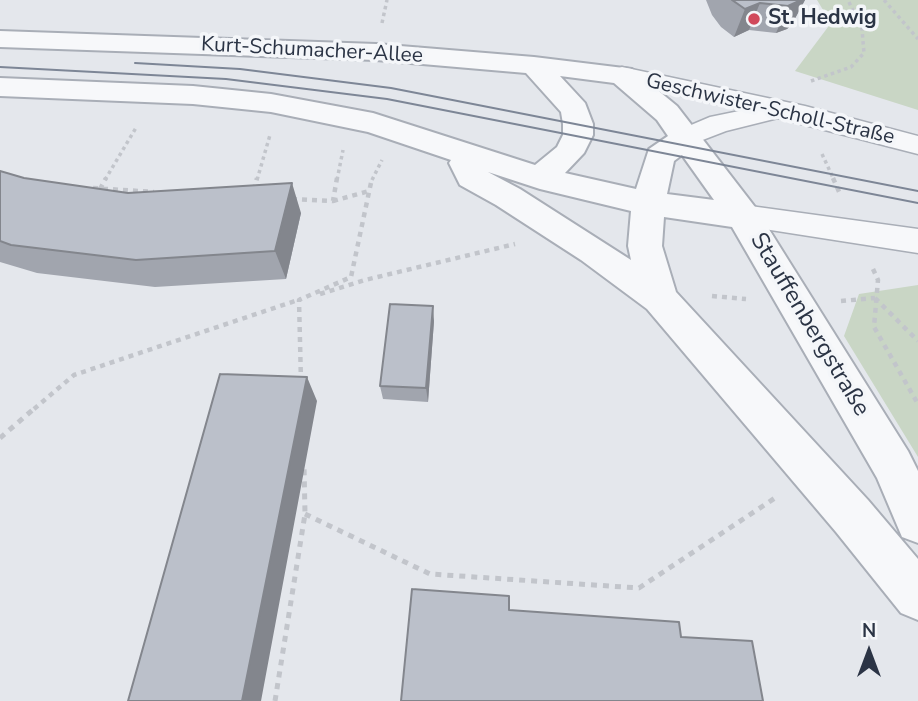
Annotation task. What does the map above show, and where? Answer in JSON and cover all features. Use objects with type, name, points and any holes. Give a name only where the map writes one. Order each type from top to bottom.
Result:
[{"type":"street","name":"Kurt-Schumacher-Allee","points":[[0,39],[376,52],[622,75]]},
{"type":"street","points":[[534,65],[575,110],[578,124],[578,135],[569,153],[540,178]]},
{"type":"street","name":"Geschwister-Scholl-Straße","points":[[622,75],[776,108],[918,145]]},
{"type":"street","name":"Stauffenbergstraße","points":[[622,75],[667,113],[743,216],[893,465],[918,521]]},
{"type":"street","points":[[0,87],[155,94],[279,104],[349,118],[401,132],[540,178],[648,203],[918,241]]},
{"type":"street","points":[[659,294],[646,246],[648,203],[660,156],[687,137],[720,123],[745,119],[776,108]]},
{"type":"street","points":[[460,151],[471,177],[563,231],[659,294],[918,596]]},
{"type":"path","points":[[804,115],[793,86],[851,67],[864,53],[862,29],[848,0]]},
{"type":"path","points":[[884,0],[918,39]]},
{"type":"path","points":[[100,189],[155,94]]},
{"type":"path","points":[[252,198],[279,104]]},
{"type":"path","points":[[333,201],[349,118]]},
{"type":"path","points":[[299,300],[351,277],[373,173],[401,132]]},
{"type":"path","points":[[88,187],[155,192]]},
{"type":"path","points":[[279,199],[333,201],[369,191]]},
{"type":"path","points":[[0,438],[74,375],[365,280],[452,261],[563,231]]},
{"type":"path","points":[[659,294],[799,305]]},
{"type":"path","points":[[918,341],[875,298],[874,327],[918,404]]},
{"type":"path","points":[[299,300],[302,393]]},
{"type":"path","points":[[275,701],[305,514],[304,460]]},
{"type":"path","points":[[305,514],[430,574],[639,588],[753,511],[815,474]]},
{"type":"green space","points":[[817,0],[918,0],[918,110],[795,71],[831,23]]},
{"type":"green space","points":[[918,285],[918,457],[844,336],[859,294]]},
{"type":"building","points":[[732,0],[801,0],[788,6],[760,3],[745,9]]},
{"type":"building","points":[[0,171],[24,178],[128,193],[292,183],[275,251],[136,260],[11,245],[0,241]]},
{"type":"building","points":[[390,304],[433,306],[426,388],[380,386]]},
{"type":"building","points":[[220,374],[307,377],[242,701],[128,701]]},
{"type":"building","points":[[412,589],[509,596],[509,610],[679,622],[681,637],[752,641],[763,701],[401,701]]},
{"type":"tram line","points":[[135,63],[240,69],[391,88],[918,191]]},
{"type":"tram line","points":[[0,67],[226,79],[387,99],[918,203]]},
{"type":"place","name":"St. Hedwig","points":[[754,19]]}]
